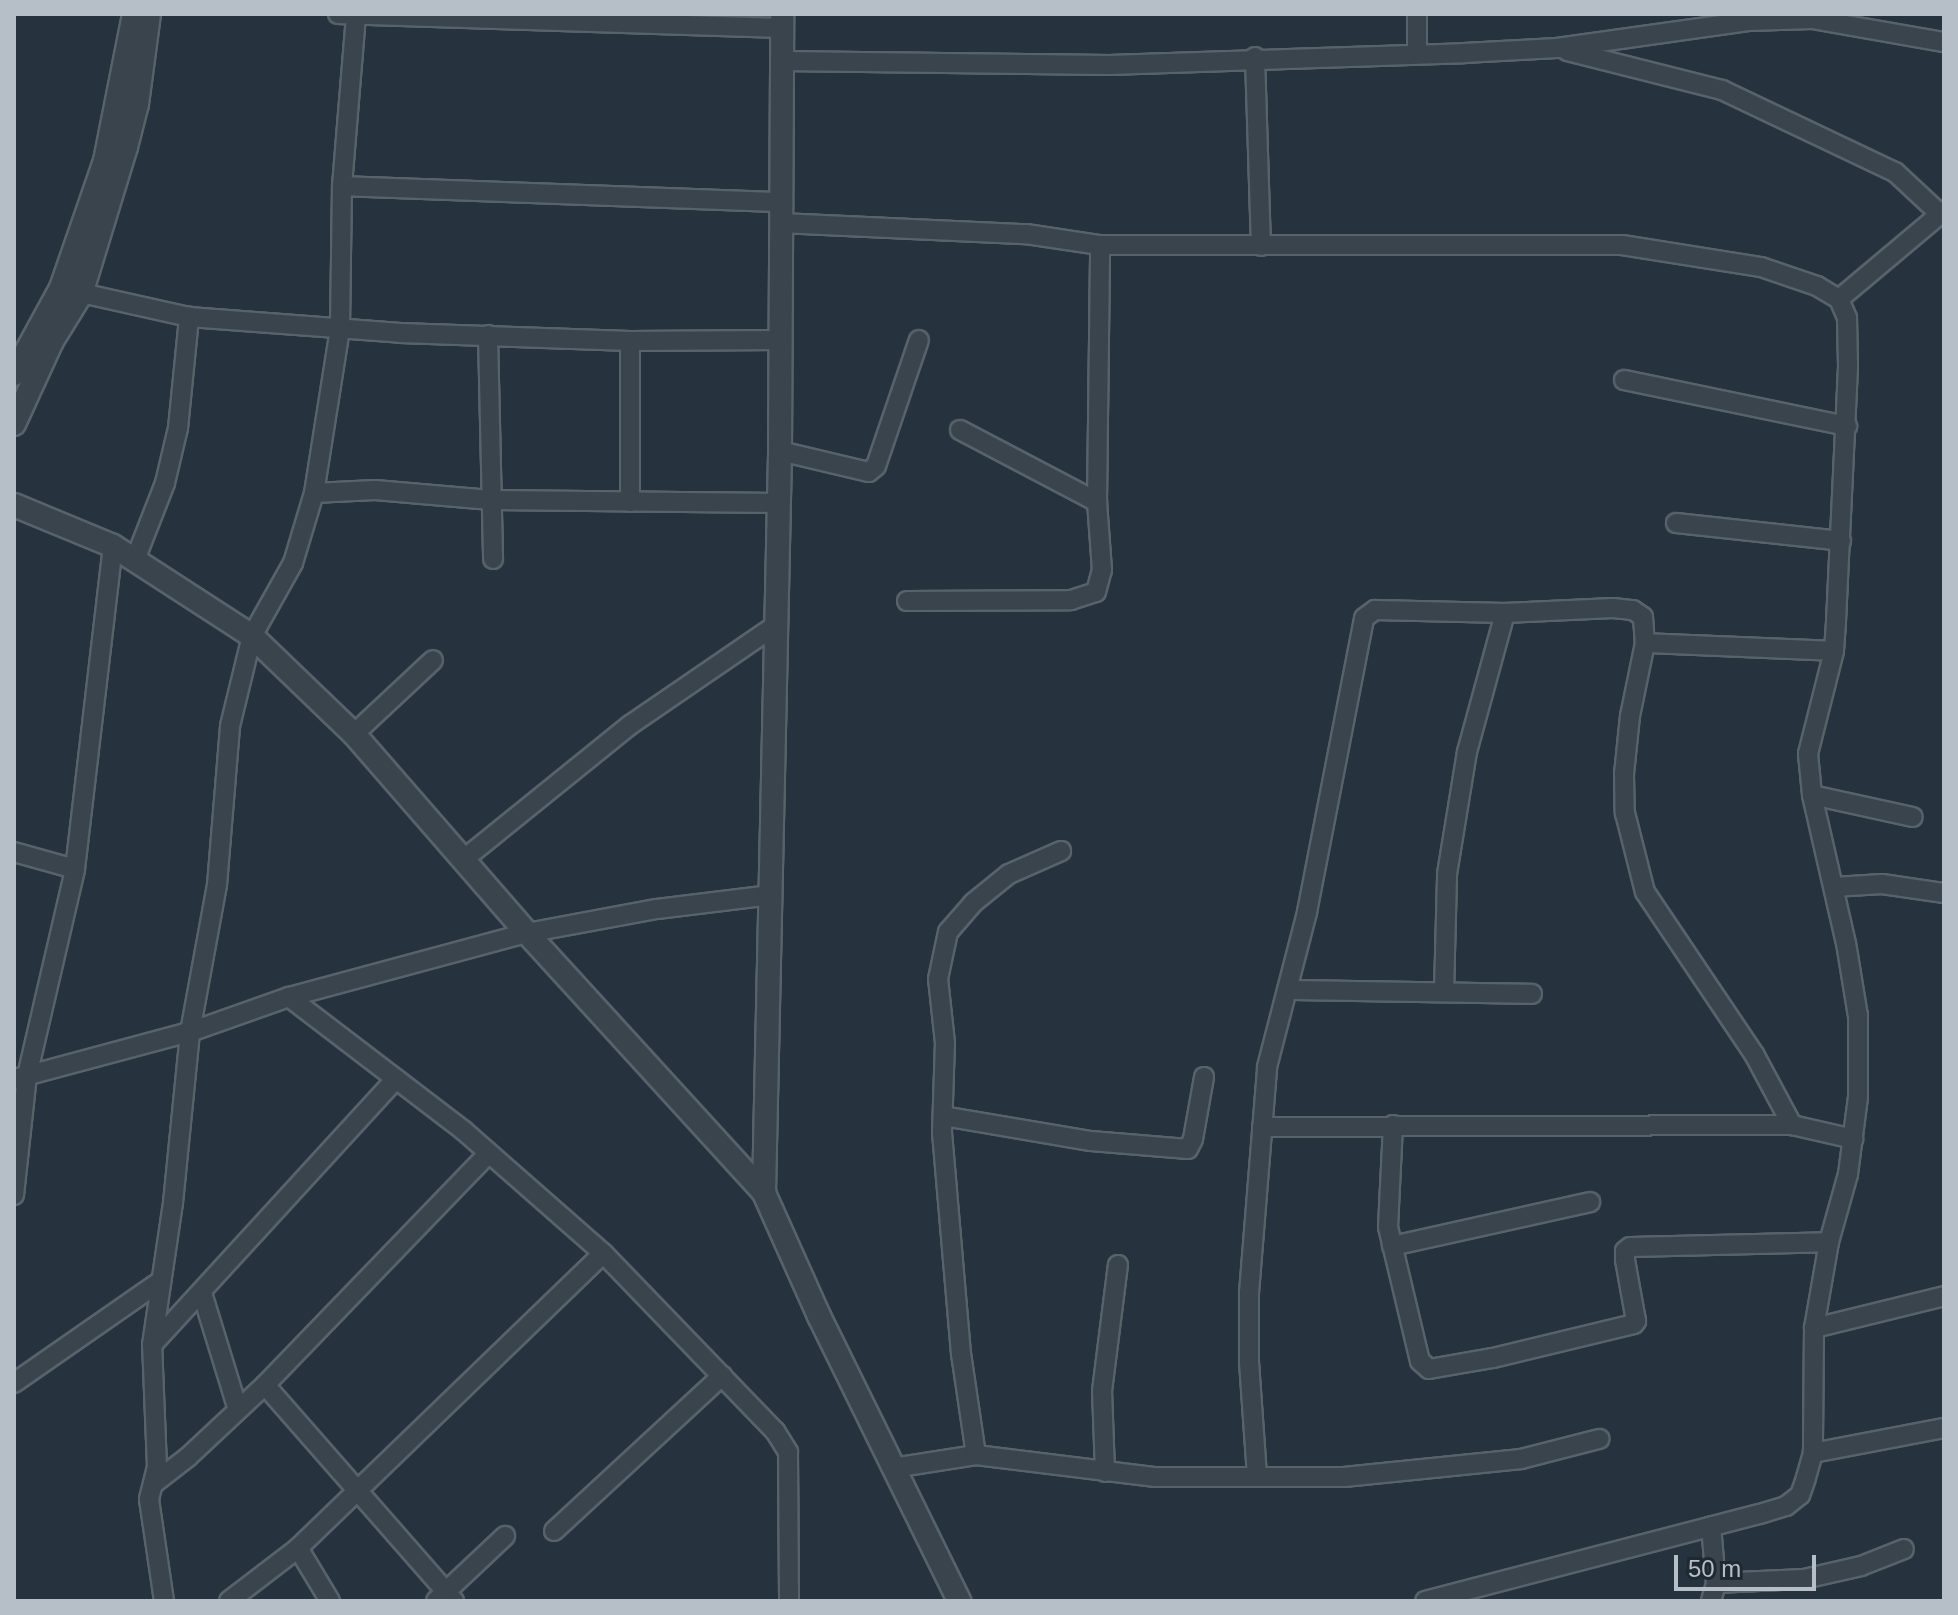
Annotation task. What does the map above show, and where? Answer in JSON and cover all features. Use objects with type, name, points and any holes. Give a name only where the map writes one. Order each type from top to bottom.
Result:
[{"type":"street","points":[[14,374],[71,291],[112,135],[134,14]]},
{"type":"street","points":[[14,424],[52,341],[130,132],[149,14]]},
{"type":"street","points":[[338,14],[782,21],[780,451],[764,1193]]},
{"type":"street","points":[[1417,14],[1417,53]]},
{"type":"street","points":[[164,1601],[150,1512],[157,1451],[152,1345],[190,1032],[217,885],[230,726],[252,636],[293,563],[314,493],[340,328],[342,186],[356,15]]},
{"type":"street","points":[[780,61],[1109,65],[1255,57],[1557,48],[1748,21],[1812,19],[1944,42]]},
{"type":"street","points":[[1557,48],[1722,90],[1895,172],[1942,213],[1839,299]]},
{"type":"street","points":[[1255,57],[1261,246]]},
{"type":"street","points":[[342,186],[780,213],[1026,234],[1100,245],[1622,245],[1761,267],[1817,286],[1839,299],[1847,318],[1847,426],[1834,651],[1808,754],[1812,795],[1834,887],[1858,1016],[1858,1097],[1848,1174],[1829,1242],[1814,1328],[1813,1453],[1800,1495],[1786,1506],[1425,1601]]},
{"type":"street","points":[[907,601],[1071,600],[1096,592],[1102,570],[1097,502],[1100,245]]},
{"type":"street","points":[[71,291],[189,317],[340,328],[630,341],[781,340]]},
{"type":"street","points":[[135,560],[165,483],[178,428],[189,317]]},
{"type":"street","points":[[488,335],[493,559]]},
{"type":"street","points":[[780,451],[869,472],[876,466],[919,340]]},
{"type":"street","points":[[630,341],[630,502]]},
{"type":"street","points":[[1624,380],[1847,426]]},
{"type":"street","points":[[960,430],[1097,502]]},
{"type":"street","points":[[314,493],[375,490],[491,500],[779,503]]},
{"type":"street","points":[[14,505],[113,546],[252,636],[354,734],[527,933],[764,1193],[819,1316],[959,1601]]},
{"type":"street","points":[[1676,523],[1841,541]]},
{"type":"street","points":[[14,1195],[20,1077],[75,869],[113,546]]},
{"type":"street","points":[[1257,1476],[1249,1361],[1249,1293],[1267,1067],[1307,912],[1364,618],[1375,610],[1505,613],[1633,610],[1643,617],[1645,643],[1630,716],[1624,774],[1625,813],[1645,892],[1754,1054],[1792,1125]]},
{"type":"street","points":[[1444,992],[1447,874],[1467,752],[1505,613]]},
{"type":"street","points":[[464,859],[630,725],[776,625]]},
{"type":"street","points":[[1645,643],[1834,651]]},
{"type":"street","points":[[354,734],[433,660]]},
{"type":"street","points":[[1812,795],[1913,817]]},
{"type":"street","points":[[976,1455],[961,1354],[943,1116],[945,1043],[938,979],[948,932],[973,903],[1009,874],[1061,851]]},
{"type":"street","points":[[14,852],[75,869]]},
{"type":"street","points":[[1834,887],[1882,884],[1944,893]]},
{"type":"street","points":[[20,1077],[190,1032],[289,997],[527,933],[657,909],[771,895]]},
{"type":"street","points":[[1287,990],[1532,994]]},
{"type":"street","points":[[289,997],[489,1153],[603,1253],[775,1431],[788,1452],[789,1601]]},
{"type":"street","points":[[943,1116],[1091,1141],[1188,1149],[1193,1139],[1204,1077]]},
{"type":"street","points":[[152,1345],[396,1079]]},
{"type":"street","points":[[1393,1125],[1388,1227],[1420,1361],[1429,1369],[1493,1358],[1634,1324],[1625,1260],[1630,1247],[1829,1242]]},
{"type":"street","points":[[1262,1127],[1792,1125],[1853,1139]]},
{"type":"street","points":[[153,1484],[265,1385],[489,1153]]},
{"type":"street","points":[[1392,1246],[1590,1202]]},
{"type":"street","points":[[229,1601],[298,1548],[603,1253]]},
{"type":"street","points":[[1105,1472],[1102,1391],[1118,1265]]},
{"type":"street","points":[[14,1383],[161,1281]]},
{"type":"street","points":[[202,1293],[238,1410]]},
{"type":"street","points":[[1814,1328],[1944,1296]]},
{"type":"street","points":[[554,1531],[722,1376]]},
{"type":"street","points":[[265,1385],[358,1490],[446,1598],[505,1536]]},
{"type":"street","points":[[1813,1453],[1944,1428]]},
{"type":"street","points":[[893,1468],[976,1455],[1156,1477],[1344,1477],[1521,1459],[1599,1439]]},
{"type":"street","points":[[1711,1526],[1713,1592],[1804,1579],[1861,1566],[1904,1549]]},
{"type":"street","points":[[298,1548],[330,1601]]}]
